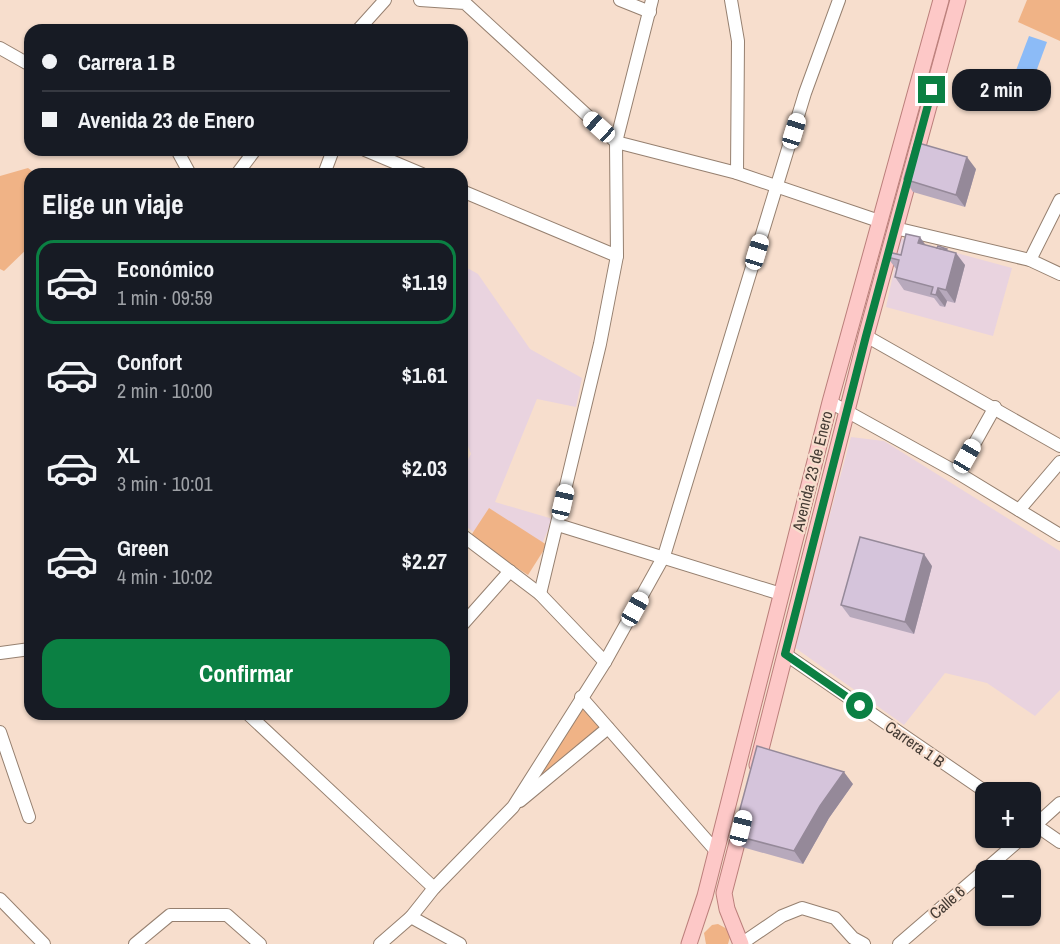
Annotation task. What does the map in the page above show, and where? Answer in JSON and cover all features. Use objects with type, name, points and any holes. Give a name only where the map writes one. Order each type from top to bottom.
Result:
[{"type":"main road","name":"Avenida 23 de Enero","points":[[687,943],[705,896],[830,402],[941,0]]},
{"type":"main road","name":"Avenida 23 de Enero","points":[[753,779],[866,336],[958,0]]},
{"type":"main road","points":[[741,944],[727,909],[724,893],[747,802]]},
{"type":"street","points":[[364,24],[386,0]]},
{"type":"street","points":[[420,0],[469,2],[616,142],[736,173],[879,221]]},
{"type":"street","points":[[540,594],[558,525],[617,256],[616,142],[651,6],[620,0]]},
{"type":"street","points":[[731,0],[738,41],[736,173]]},
{"type":"street","points":[[513,807],[605,662],[664,556],[805,93],[839,0]]},
{"type":"street","points":[[0,48],[24,62]]},
{"type":"street","points":[[379,156],[408,168]]},
{"type":"street","points":[[468,194],[617,256]]},
{"type":"street","points":[[1030,260],[1060,200]]},
{"type":"street","points":[[895,228],[1030,260],[1060,274]]},
{"type":"street","points":[[866,336],[995,407],[1060,446]]},
{"type":"street","points":[[830,402],[958,473],[1060,535]]},
{"type":"street","points":[[958,473],[995,407]]},
{"type":"street","points":[[1019,510],[1060,462]]},
{"type":"street","points":[[558,525],[781,594]]},
{"type":"street","points":[[468,540],[540,594],[605,662]]},
{"type":"street","points":[[468,618],[510,571]]},
{"type":"street","points":[[0,653],[24,650]]},
{"type":"street","name":"Carrera 1 B","points":[[785,654],[975,784]]},
{"type":"street","points":[[581,697],[716,851]]},
{"type":"street","points":[[254,720],[434,888]]},
{"type":"street","points":[[380,944],[411,917],[434,888],[513,807],[608,728]]},
{"type":"street","points":[[0,732],[29,817]]},
{"type":"street","points":[[1041,819],[1060,803]]},
{"type":"street","points":[[1041,831],[1060,842]]},
{"type":"street","name":"Calle 6","points":[[898,944],[1010,848]]},
{"type":"street","points":[[0,899],[44,944]]},
{"type":"street","points":[[741,944],[782,916],[802,908],[835,918],[854,938],[864,944]]},
{"type":"street","points":[[135,944],[170,915],[227,915],[260,944]]},
{"type":"street","points":[[411,917],[460,944]]},
{"type":"shaded area","points":[[1027,0],[1060,0],[1060,41],[1018,22]]},
{"type":"shaded area","points":[[24,169],[24,252],[4,271],[0,269],[0,176]]},
{"type":"shaded area","points":[[901,238],[1012,268],[993,336],[886,307]]},
{"type":"shaded area","points":[[468,268],[478,274],[530,349],[582,378],[576,407],[537,399],[495,502],[553,519],[528,575],[468,528],[468,459],[471,454],[468,446]]},
{"type":"shaded area","points":[[851,437],[884,441],[1060,551],[1060,690],[1035,716],[987,683],[945,673],[904,725],[794,647]]},
{"type":"shaded area","points":[[489,508],[547,545],[528,575],[470,537]]},
{"type":"shaded area","points":[[581,705],[602,729],[528,788]]},
{"type":"shaded area","points":[[718,924],[729,930],[728,944],[706,944],[704,933],[712,925]]},
{"type":"water","points":[[1029,36],[1047,42],[1033,80],[1015,73]]},
{"type":"building","points":[[915,142],[967,157],[956,195],[904,179]]},
{"type":"building","points":[[906,234],[920,237],[918,243],[956,253],[946,290],[938,288],[936,295],[931,294],[933,287],[895,277],[899,260],[887,257],[888,252],[901,255]]},
{"type":"building","points":[[860,537],[924,554],[905,622],[841,605]]},
{"type":"building","points":[[757,746],[844,772],[820,806],[794,851],[733,835]]},
{"type":"route","points":[[860,706],[785,654],[866,336],[932,90]]}]
